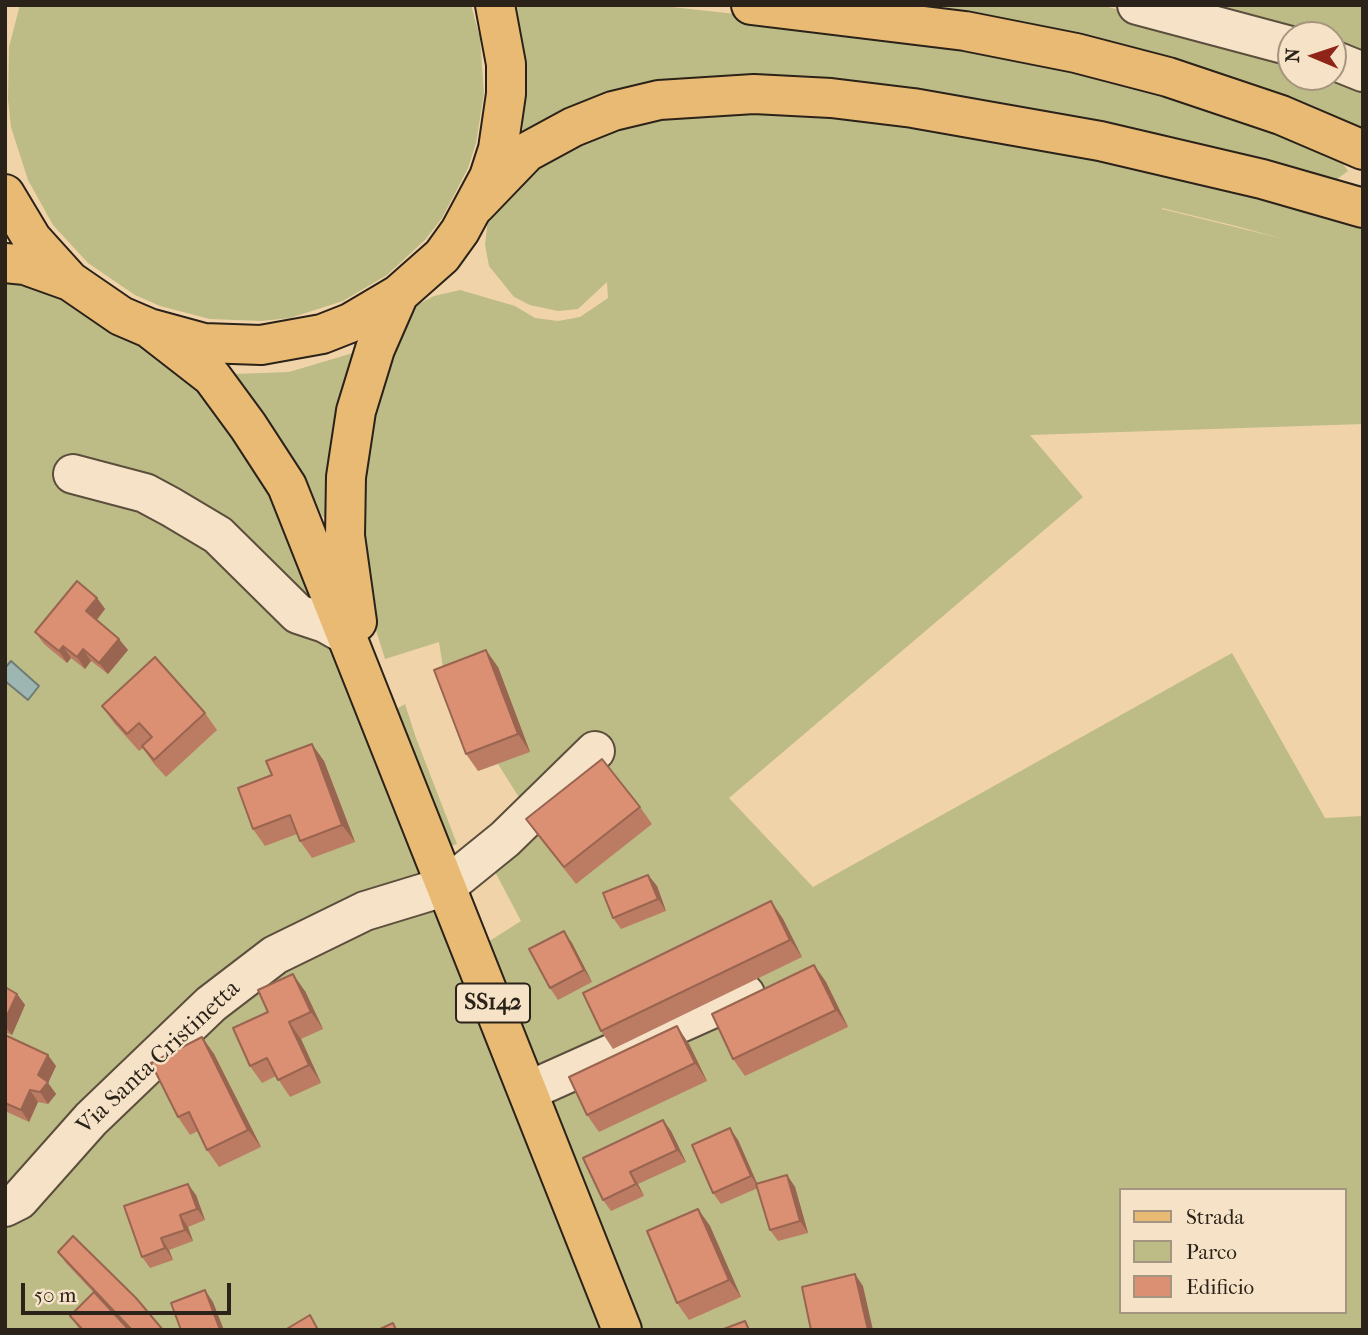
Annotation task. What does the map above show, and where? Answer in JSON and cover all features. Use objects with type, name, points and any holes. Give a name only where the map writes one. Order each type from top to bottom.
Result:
[{"type":"main road","points":[[476,205],[498,149],[506,94],[506,64],[495,5]]},
{"type":"main road","points":[[751,5],[965,31],[1076,53],[1167,77],[1281,115],[1363,150]]},
{"type":"main road","points":[[5,194],[32,239],[70,281],[121,316],[149,328],[204,343],[261,345],[292,342],[350,323],[399,295],[442,256],[476,205],[527,152],[613,111],[659,100],[754,94],[831,98],[886,105],[1100,141],[1262,178],[1363,208]]},
{"type":"main road","points":[[5,263],[25,265],[70,281]]},
{"type":"main road","name":"SS142","points":[[365,676],[345,536],[346,477],[356,411],[374,349],[399,295]]},
{"type":"main road","name":"SS142","points":[[149,328],[212,377],[287,486],[365,676],[622,1330]]},
{"type":"street","points":[[1137,5],[1277,42]]},
{"type":"street","points":[[73,474],[145,493],[171,507],[218,535],[298,614],[325,622],[348,636]]},
{"type":"street","points":[[447,886],[505,839],[595,751]]},
{"type":"street","name":"Via Santa Cristinetta","points":[[5,1207],[19,1199],[91,1119],[211,1004],[275,955],[365,911],[447,886]]},
{"type":"street","points":[[528,1091],[745,994]]},
{"type":"green space","points":[[20,5],[471,5],[480,38],[484,93],[476,143],[468,168],[442,218],[425,240],[387,275],[343,301],[290,318],[261,321],[210,319],[160,306],[135,295],[88,263],[53,225],[28,180],[11,127],[8,99],[9,47]]},
{"type":"green space","points":[[510,5],[653,5],[920,34],[1100,65],[1336,154],[1348,171],[1333,182],[766,86],[523,142],[522,100]]},
{"type":"green space","points":[[854,5],[1100,5],[1200,30],[1277,50],[1277,91],[1347,91],[1347,79],[1363,80],[1363,133]]},
{"type":"green space","points":[[1189,5],[1363,5],[1363,59],[1347,54],[1347,21],[1277,21],[1277,31]]},
{"type":"green space","points":[[730,107],[976,129],[1363,220],[1363,424],[1030,435],[1083,497],[729,798],[813,887],[1232,653],[1325,818],[1363,816],[1363,1330],[642,1330],[488,942],[521,921],[483,849],[522,802],[498,764],[478,771],[446,687],[439,642],[385,659],[369,608],[358,537],[359,448],[402,321],[419,304],[434,296],[460,290],[515,306],[535,318],[558,321],[580,317],[608,298],[607,282],[578,309],[558,311],[530,305],[514,297],[489,266],[485,245],[488,218],[528,166],[631,118]],"holes":[[[1162,208],[1236,226],[1284,239]]]},
{"type":"green space","points":[[5,272],[48,289],[66,302],[186,365],[248,444],[343,656],[602,1330],[5,1330]]},
{"type":"green space","points":[[353,353],[339,404],[331,517],[323,517],[290,453],[233,374],[289,372]]},
{"type":"green space","points":[[405,704],[457,844],[448,847],[395,710]]},
{"type":"water","points":[[11,661],[39,686],[28,700],[5,681],[5,668]]},
{"type":"building","points":[[77,581],[97,598],[86,611],[119,639],[99,663],[83,649],[77,657],[63,646],[59,651],[35,632]]},
{"type":"building","points":[[486,650],[518,734],[466,754],[434,670]]},
{"type":"building","points":[[155,657],[205,713],[154,760],[142,746],[152,737],[139,723],[127,734],[102,706]]},
{"type":"building","points":[[312,744],[342,825],[300,841],[290,815],[253,829],[238,788],[272,775],[266,761]]},
{"type":"building","points":[[602,759],[640,807],[564,867],[526,819]]},
{"type":"building","points":[[648,875],[658,899],[613,918],[603,893]]},
{"type":"building","points":[[771,901],[790,940],[601,1031],[583,993]]},
{"type":"building","points":[[564,931],[584,970],[550,988],[529,949]]},
{"type":"building","points":[[814,965],[836,1010],[733,1059],[712,1014]]},
{"type":"building","points":[[293,974],[311,1012],[289,1022],[309,1065],[278,1080],[267,1058],[250,1066],[233,1028],[268,1012],[258,990]]},
{"type":"building","points":[[5,987],[17,994],[5,1020]]},
{"type":"building","points":[[677,1026],[695,1063],[587,1115],[569,1077]]},
{"type":"building","points":[[5,1035],[48,1055],[38,1075],[48,1082],[40,1092],[30,1090],[21,1110],[5,1103]]},
{"type":"building","points":[[202,1037],[248,1130],[207,1150],[189,1112],[178,1117],[151,1063]]},
{"type":"building","points":[[663,1120],[677,1150],[630,1172],[636,1184],[603,1200],[583,1158]]},
{"type":"building","points":[[730,1128],[751,1176],[713,1193],[692,1145]]},
{"type":"building","points":[[787,1175],[800,1221],[770,1230],[756,1184]]},
{"type":"building","points":[[188,1184],[197,1209],[180,1215],[185,1230],[161,1238],[165,1248],[142,1257],[124,1206]]},
{"type":"building","points":[[698,1209],[729,1280],[677,1303],[647,1231]]},
{"type":"building","points":[[73,1236],[136,1298],[163,1330],[132,1330],[58,1252]]},
{"type":"building","points":[[855,1274],[868,1330],[811,1330],[802,1287]]},
{"type":"building","points":[[205,1290],[220,1330],[181,1330],[171,1303]]},
{"type":"building","points":[[94,1292],[129,1330],[83,1330],[70,1316]]},
{"type":"building","points":[[310,1315],[318,1330],[285,1330]]},
{"type":"building","points":[[745,1321],[749,1330],[721,1330]]},
{"type":"building","points":[[393,1323],[396,1330],[378,1330]]}]
